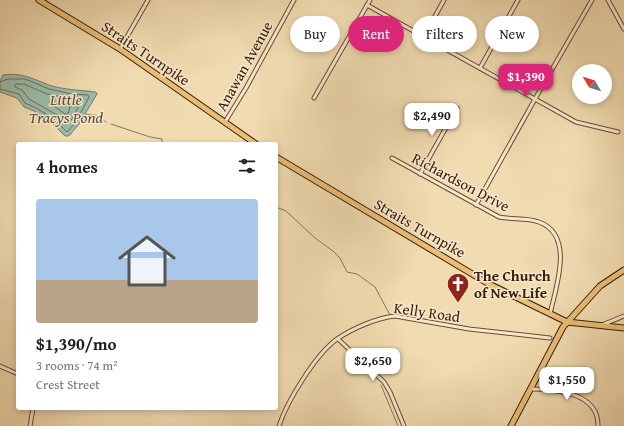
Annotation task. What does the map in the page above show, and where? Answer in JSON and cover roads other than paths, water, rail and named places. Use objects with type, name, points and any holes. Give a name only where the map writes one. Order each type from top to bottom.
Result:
[{"type":"main road","name":"Straits Turnpike","points":[[39,0],[120,49],[253,142]]},
{"type":"main road","name":"Straits Turnpike","points":[[278,158],[489,284],[550,314],[567,322],[624,328]]},
{"type":"main road","points":[[511,426],[553,344],[567,322],[600,286],[624,270]]},
{"type":"street","points":[[120,49],[148,0]]},
{"type":"street","name":"Anawan Avenue","points":[[225,122],[246,88],[294,0]]},
{"type":"street","points":[[314,98],[370,0]]},
{"type":"street","points":[[435,16],[444,0]]},
{"type":"street","points":[[480,68],[518,0]]},
{"type":"street","points":[[476,205],[534,98],[592,0]]},
{"type":"street","points":[[608,0],[624,29]]},
{"type":"street","points":[[367,5],[412,29]]},
{"type":"street","points":[[452,52],[576,122],[618,132]]},
{"type":"street","points":[[420,174],[457,108]]},
{"type":"street","name":"Richardson Drive","points":[[392,158],[499,217],[540,222],[556,236],[560,245],[560,259],[556,289],[550,314]]},
{"type":"street","name":"Kelly Road","points":[[279,426],[289,402],[303,380],[338,339],[385,317],[395,316],[469,329],[550,338]]},
{"type":"street","points":[[601,325],[624,316]]},
{"type":"street","points":[[338,339],[384,382],[390,392],[404,426]]},
{"type":"street","points":[[0,366],[16,373]]},
{"type":"street","points":[[530,389],[547,389],[576,396],[582,399],[594,410],[598,426]]},
{"type":"street","points":[[30,426],[33,410]]},
{"type":"water","name":"Little Tracys Pond","points":[[3,75],[21,75],[55,87],[96,92],[97,94],[79,124],[69,136],[65,136],[52,123],[34,111],[24,107],[17,98],[0,92],[0,81]]},
{"type":"waterway","points":[[84,114],[95,115],[106,122]]},
{"type":"waterway","points":[[111,124],[150,137],[162,139],[162,142]]},
{"type":"waterway","points":[[278,208],[286,211],[315,238],[333,251],[340,258],[347,272],[357,274],[375,287],[390,315]]},
{"type":"waterway","points":[[381,385],[398,426]]},
{"type":"place","name":"The Church of New Life","points":[[458,304]]}]
